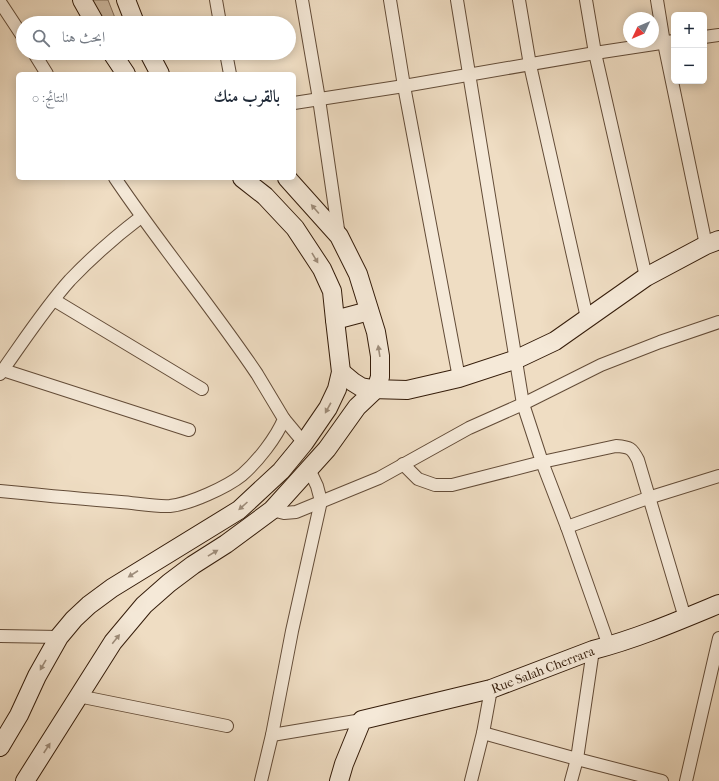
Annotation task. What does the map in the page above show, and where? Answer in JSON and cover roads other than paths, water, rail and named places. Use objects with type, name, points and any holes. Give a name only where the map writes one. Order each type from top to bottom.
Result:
[{"type":"main road","points":[[82,0],[91,16]]},
{"type":"main road","points":[[126,0],[132,16]]},
{"type":"main road","points":[[117,60],[125,72]]},
{"type":"main road","points":[[153,60],[159,72]]},
{"type":"main road","points":[[0,747],[19,715],[37,676],[59,637],[74,619],[89,605],[112,588],[239,510],[281,471],[304,443],[328,408],[337,389],[341,372],[332,291],[322,269],[295,228],[265,196],[245,180]]},
{"type":"main road","points":[[25,781],[113,642],[144,605],[169,583],[193,565],[226,544],[272,510],[326,449],[357,406],[376,389],[380,377],[380,356],[376,332],[358,274],[339,236],[289,180]]},
{"type":"main road","points":[[341,372],[361,387],[407,390],[459,378],[517,359],[555,341],[646,278],[712,243]]},
{"type":"main road","points":[[335,320],[369,310]]},
{"type":"main road","name":"Rue Salah Cherrara","points":[[362,720],[491,689],[685,618],[719,604]]},
{"type":"main road","points":[[339,781],[344,764],[362,720]]},
{"type":"street","points":[[216,0],[219,16]]},
{"type":"street","points":[[302,0],[319,99],[339,236]]},
{"type":"street","points":[[390,0],[404,86],[459,378]]},
{"type":"street","points":[[457,0],[517,359],[523,404],[542,462],[567,527],[601,648],[571,781]]},
{"type":"street","points":[[519,0],[530,65],[587,318]]},
{"type":"street","points":[[586,0],[595,53],[646,278]]},
{"type":"street","points":[[657,0],[669,42],[712,243]]},
{"type":"street","points":[[0,2],[6,18],[16,29]]},
{"type":"street","points":[[707,37],[719,35]]},
{"type":"street","points":[[296,103],[669,42]]},
{"type":"street","points":[[39,60],[47,72]]},
{"type":"street","points":[[227,60],[230,72]]},
{"type":"street","points":[[117,180],[141,217],[216,317],[257,375],[284,419],[304,443]]},
{"type":"street","points":[[141,217],[116,236],[70,281],[54,300],[1,372],[189,430]]},
{"type":"street","points":[[54,300],[202,389]]},
{"type":"street","points":[[272,510],[284,513],[296,512],[379,478],[469,428],[523,404],[601,365],[660,342],[719,322]]},
{"type":"street","points":[[0,491],[169,506],[194,500],[214,491],[242,475],[268,446],[284,419]]},
{"type":"street","points":[[403,464],[418,479],[435,484],[452,485],[542,462],[616,446],[626,447],[633,450],[638,460],[648,498],[685,618]]},
{"type":"street","points":[[262,781],[292,631],[321,501],[317,486],[309,469]]},
{"type":"street","points":[[567,527],[648,498],[719,476]]},
{"type":"street","points":[[0,636],[59,637]]},
{"type":"street","points":[[686,781],[719,638]]},
{"type":"street","points":[[471,781],[483,733],[491,689]]},
{"type":"street","points":[[78,696],[227,726]]},
{"type":"street","points":[[272,735],[362,720]]},
{"type":"street","points":[[483,733],[662,781]]}]
